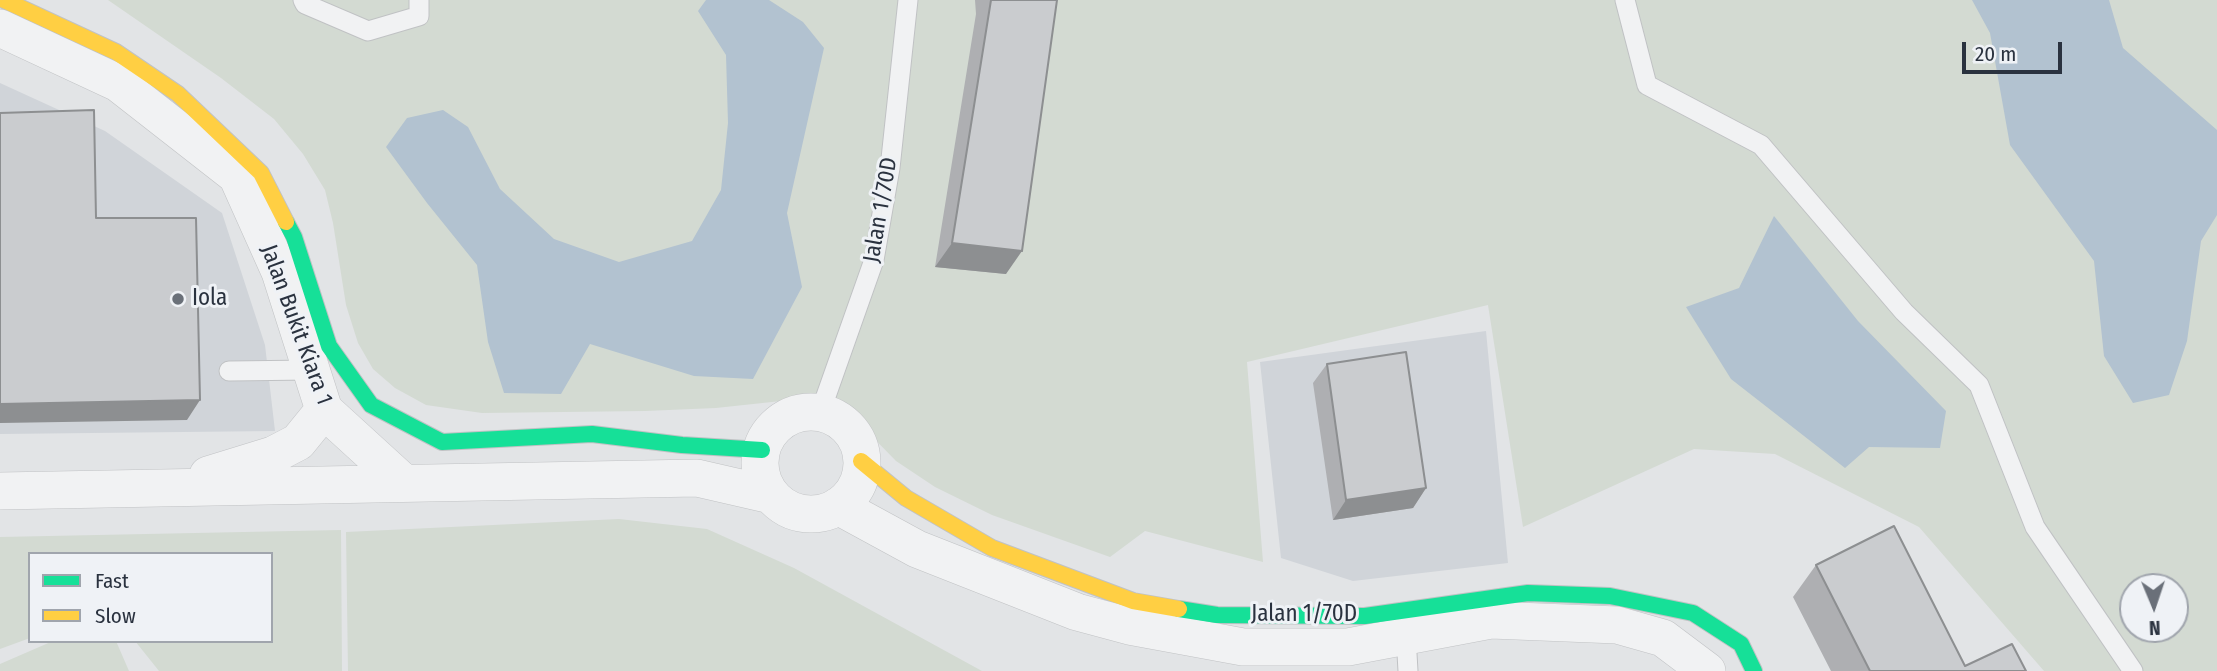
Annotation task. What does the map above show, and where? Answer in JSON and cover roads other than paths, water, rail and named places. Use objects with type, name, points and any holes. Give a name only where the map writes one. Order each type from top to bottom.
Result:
[{"type":"street","name":"Jalan Bukit Kiara 1","points":[[4,0],[116,52],[178,94],[261,173],[294,237],[329,346],[371,405],[442,442],[592,434],[682,445],[762,450]]},
{"type":"street","name":"Jalan Bukit Kiara 1","points":[[0,28],[118,83],[237,176],[280,272],[324,410],[404,483]]},
{"type":"street","points":[[167,488],[273,455],[298,442],[324,410]]},
{"type":"street","points":[[820,413],[835,418],[847,427],[856,439],[862,461],[858,484],[838,506],[810,514],[795,512],[781,505],[771,495],[762,473],[762,450],[768,436],[778,425],[791,417],[820,413]]},
{"type":"street","name":"Jalan 1/70D","points":[[862,461],[906,498],[992,548],[1133,601],[1217,615],[1365,616],[1528,593],[1610,596],[1693,613],[1741,643],[1754,671]]},
{"type":"street","points":[[0,491],[697,478],[771,495]]},
{"type":"street","name":"Jalan 1/70D","points":[[838,506],[917,549],[1077,612],[1129,626],[1243,646],[1348,647],[1407,653],[1491,620],[1617,625],[1663,639],[1707,671]]},
{"type":"lane","points":[[303,0],[306,4],[368,32],[419,16],[419,0]]},
{"type":"lane","name":"Jalan 1/70D","points":[[820,413],[874,260],[890,168],[908,0]]},
{"type":"lane","points":[[1625,0],[1647,85],[1761,145],[1905,312],[1979,385],[2035,527],[2133,671]]},
{"type":"lane","points":[[229,371],[311,370]]},
{"type":"water","points":[[706,0],[769,0],[803,22],[824,48],[787,213],[802,287],[753,379],[694,376],[590,344],[561,394],[504,393],[488,342],[477,265],[386,147],[407,118],[443,110],[468,127],[500,189],[554,239],[619,262],[692,241],[721,190],[728,123],[726,55],[698,11]]},
{"type":"water","points":[[1972,0],[2109,0],[2123,48],[2217,130],[2217,215],[2201,241],[2187,341],[2169,395],[2133,403],[2104,356],[2094,261],[2010,145],[1990,33]]},
{"type":"water","points":[[1774,216],[1858,321],[1946,411],[1940,448],[1869,447],[1845,468],[1731,379],[1686,307],[1739,288]]},
{"type":"place","name":"Iola","points":[[178,299]]}]
